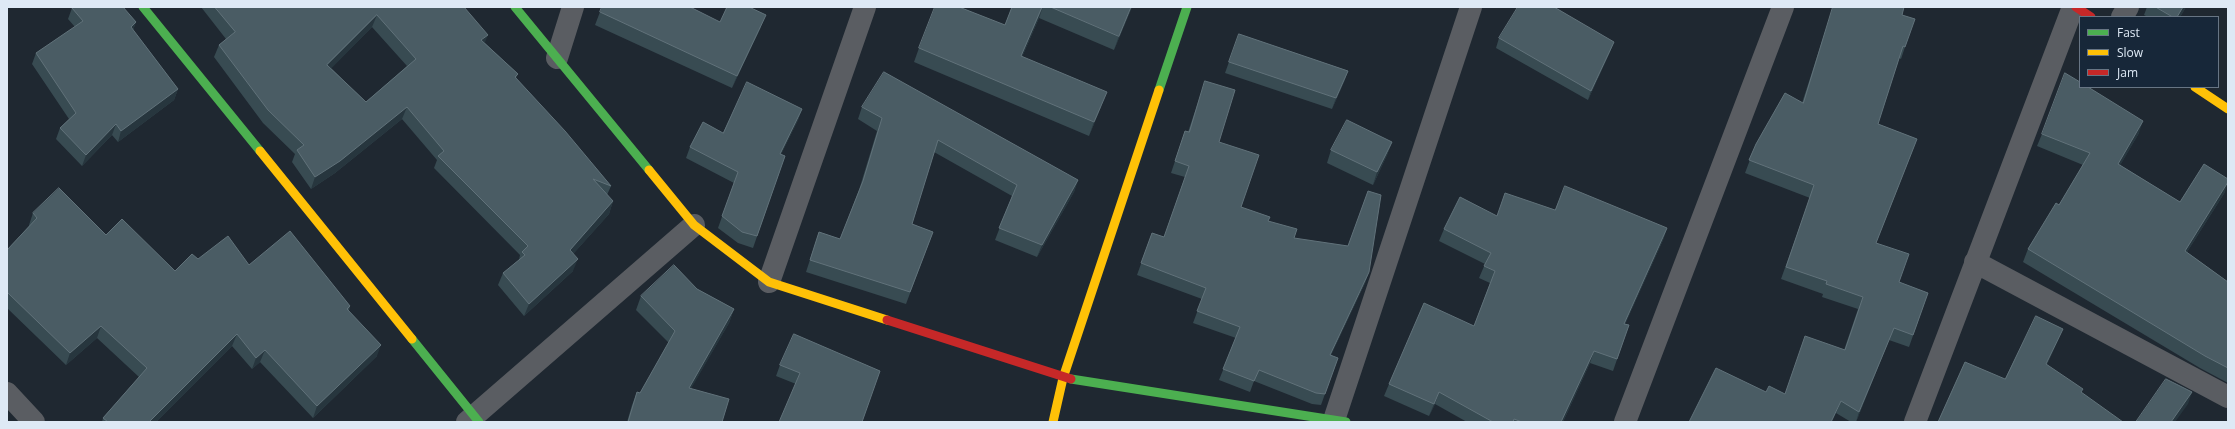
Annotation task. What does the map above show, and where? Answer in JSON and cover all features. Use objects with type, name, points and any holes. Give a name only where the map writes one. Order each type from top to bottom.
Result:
[{"type":"street","points":[[143,7],[473,420],[694,225]]},
{"type":"street","points":[[515,7],[694,225],[769,282],[1063,378],[1340,421],[1471,7]]},
{"type":"street","points":[[556,58],[573,7]]},
{"type":"street","points":[[769,282],[865,7]]},
{"type":"street","points":[[1053,422],[1063,378],[1187,7]]},
{"type":"street","points":[[1625,422],[1783,7]]},
{"type":"street","points":[[1915,422],[2073,7]]},
{"type":"street","points":[[2076,7],[2090,16]]},
{"type":"street","points":[[2123,16],[2128,7]]},
{"type":"street","points":[[2196,88],[2228,109]]},
{"type":"street","points":[[1975,262],[2228,397]]},
{"type":"street","points":[[7,392],[34,422]]},
{"type":"building","points":[[123,7],[136,22],[131,27],[178,89],[121,131],[116,124],[86,155],[60,128],[76,113],[36,53],[83,21],[72,8]]},
{"type":"building","points":[[215,7],[464,7],[488,35],[481,40],[518,74],[515,77],[565,131],[611,186],[593,179],[613,201],[570,250],[578,259],[529,304],[503,273],[525,255],[522,252],[528,246],[438,156],[444,151],[407,107],[340,161],[315,177],[297,150],[304,145],[268,110],[219,45],[235,32]],"holes":[[[377,15],[416,59],[366,102],[327,65]]]},
{"type":"building","points":[[602,7],[690,7],[720,22],[727,7],[749,7],[766,15],[737,76],[600,12]]},
{"type":"building","points":[[935,7],[959,7],[1005,25],[1012,7],[1042,7],[1021,56],[1107,92],[1094,122],[919,48]]},
{"type":"building","points":[[1051,7],[1131,7],[1119,36]]},
{"type":"building","points":[[1518,7],[1554,7],[1614,42],[1591,91],[1499,38]]},
{"type":"building","points":[[1833,7],[1904,7],[1902,15],[1915,19],[1905,47],[1903,46],[1878,124],[1917,139],[1876,243],[1909,254],[1899,282],[1928,293],[1913,335],[1894,328],[1859,412],[1841,401],[1831,422],[1689,422],[1716,368],[1766,392],[1769,386],[1785,394],[1805,336],[1845,350],[1863,297],[1826,284],[1827,281],[1786,267],[1814,185],[1749,160],[1756,144],[1785,93],[1803,103]]},
{"type":"building","points":[[2156,7],[2183,7],[2178,16],[2171,16]]},
{"type":"building","points":[[1239,34],[1348,71],[1336,98],[1229,62]]},
{"type":"building","points":[[884,72],[1078,180],[1042,245],[999,228],[1017,185],[938,140],[912,224],[933,232],[910,292],[810,260],[819,232],[840,239],[863,181],[882,118],[862,107]]},
{"type":"building","points":[[2065,73],[2079,81],[2079,88],[2090,88],[2143,121],[2118,164],[2180,202],[2204,164],[2228,179],[2228,182],[2185,251],[2228,282],[2228,368],[2205,356],[2028,249],[2056,203],[2059,205],[2090,153],[2042,134]]},
{"type":"building","points":[[1205,81],[1235,90],[1219,142],[1259,155],[1241,207],[1270,217],[1268,221],[1297,229],[1294,238],[1348,246],[1368,191],[1381,195],[1369,272],[1330,355],[1338,358],[1325,394],[1316,393],[1259,370],[1254,381],[1223,369],[1240,327],[1197,311],[1206,288],[1141,263],[1152,233],[1164,237],[1189,166],[1175,161],[1185,131],[1189,132]]},
{"type":"building","points":[[747,82],[802,109],[780,154],[785,156],[757,236],[742,232],[722,216],[738,172],[690,147],[703,122],[723,133]]},
{"type":"building","points":[[1347,120],[1392,142],[1377,172],[1331,150]]},
{"type":"building","points":[[1565,186],[1667,228],[1624,324],[1629,325],[1617,359],[1594,351],[1561,422],[1522,422],[1514,419],[1513,422],[1493,422],[1439,392],[1434,404],[1389,384],[1424,303],[1474,326],[1495,271],[1484,266],[1491,253],[1444,229],[1460,197],[1497,216],[1505,193],[1555,210]]},
{"type":"building","points":[[59,188],[106,235],[122,219],[175,271],[192,254],[198,259],[228,236],[249,265],[290,231],[350,306],[347,309],[381,345],[317,406],[265,350],[256,358],[237,334],[149,422],[108,422],[103,418],[147,368],[101,326],[70,353],[7,292],[7,250],[37,218],[33,213]]},
{"type":"building","points":[[674,265],[697,289],[734,309],[689,388],[729,399],[722,422],[628,422],[637,392],[640,393],[675,331],[641,296]]},
{"type":"building","points":[[2036,316],[2063,329],[2046,364],[2083,389],[2081,392],[2123,422],[1938,422],[1965,362],[2005,379]]},
{"type":"building","points":[[794,334],[880,371],[862,422],[779,422],[800,373],[780,365]]},
{"type":"building","points":[[2166,379],[2192,392],[2171,422],[2136,422]]},
{"type":"traffic: fast","points":[[143,7],[260,151]]},
{"type":"traffic: fast","points":[[515,7],[649,170]]},
{"type":"traffic: fast","points":[[1159,90],[1187,7]]},
{"type":"traffic: fast","points":[[412,339],[479,422]]},
{"type":"traffic: fast","points":[[1071,379],[1346,422]]},
{"type":"traffic: slow","points":[[2196,88],[2228,109]]},
{"type":"traffic: slow","points":[[1053,422],[1063,378],[1159,90]]},
{"type":"traffic: slow","points":[[260,151],[412,339]]},
{"type":"traffic: slow","points":[[649,170],[694,225],[769,282],[887,320]]},
{"type":"traffic: jam","points":[[2076,7],[2090,16]]},
{"type":"traffic: jam","points":[[887,320],[1071,379]]}]
